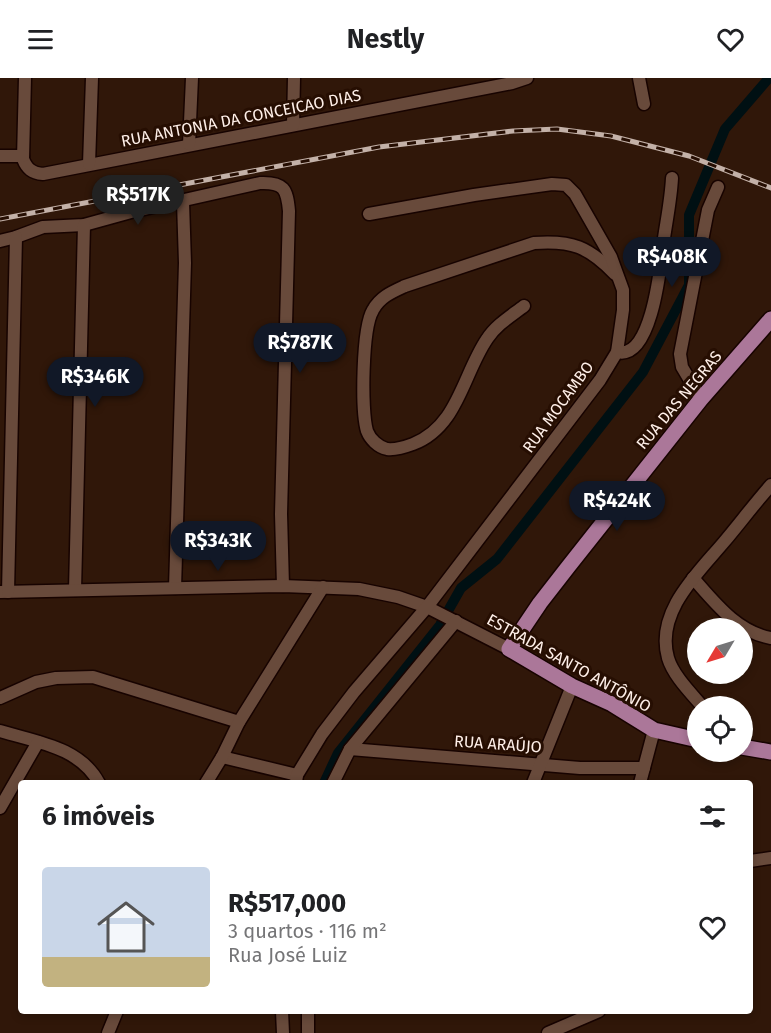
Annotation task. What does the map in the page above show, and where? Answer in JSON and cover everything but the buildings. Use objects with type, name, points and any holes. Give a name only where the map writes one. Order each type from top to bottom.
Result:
[{"type":"main road","name":"RUA DAS NEGRAS","points":[[509,649],[540,603],[701,399],[771,319]]},
{"type":"main road","name":"ESTRADA SANTO ANTÔNIO","points":[[509,649],[572,686],[612,704],[654,730],[687,738]]},
{"type":"main road","points":[[753,749],[771,752]]},
{"type":"street","points":[[0,156],[23,156],[25,78]]},
{"type":"street","points":[[89,164],[92,78]]},
{"type":"street","points":[[189,144],[192,78]]},
{"type":"street","points":[[293,125],[294,78]]},
{"type":"street","name":"RUA ANTONIA DA CONCEICAO DIAS","points":[[23,156],[28,169],[34,173],[43,174],[512,83],[527,78]]},
{"type":"street","points":[[639,78],[644,105]]},
{"type":"street","points":[[616,352],[627,352],[645,332],[658,283],[672,178]]},
{"type":"street","points":[[0,241],[43,227],[84,225],[260,183],[275,183],[285,189],[289,211],[281,514],[283,586]]},
{"type":"street","name":"RUA MOCAMBO","points":[[297,779],[328,726],[430,609],[589,396],[616,352],[624,299],[621,282],[610,257],[571,188],[562,184],[474,195],[369,214]]},
{"type":"street","points":[[701,399],[682,367],[680,354],[708,210],[718,187]]},
{"type":"street","points":[[175,588],[185,263],[183,202]]},
{"type":"street","points":[[75,590],[84,225]]},
{"type":"street","points":[[4,592],[16,237]]},
{"type":"street","points":[[524,306],[487,338],[458,398],[440,427],[432,434],[422,441],[396,449],[382,447],[371,439],[365,420],[363,394],[366,331],[372,310],[387,294],[527,244],[544,242],[587,249],[596,255],[621,282]]},
{"type":"street","points":[[694,696],[672,669],[667,655],[666,630],[669,619],[693,578],[771,484]]},
{"type":"street","points":[[693,578],[739,625],[771,638]]},
{"type":"street","name":"ESTRADA SANTO ANTÔNIO","points":[[4,592],[283,586],[359,589],[398,597],[430,609],[509,649]]},
{"type":"street","points":[[208,780],[239,722],[323,587]]},
{"type":"street","points":[[334,780],[350,749],[451,619]]},
{"type":"street","points":[[0,698],[36,682],[56,678],[93,677],[239,722]]},
{"type":"street","points":[[533,780],[572,686]]},
{"type":"street","points":[[641,780],[654,730]]},
{"type":"street","points":[[0,731],[68,752],[81,760],[98,780]]},
{"type":"street","points":[[0,808],[38,742]]},
{"type":"street","name":"RUA ARAÚJO","points":[[350,749],[580,768],[644,768]]},
{"type":"street","points":[[222,757],[297,779]]},
{"type":"street","points":[[753,861],[771,858]]},
{"type":"street","points":[[108,1033],[116,1014]]},
{"type":"street","points":[[282,1014],[283,1033]]},
{"type":"street","points":[[308,1014],[308,1033]]},
{"type":"street","points":[[548,1033],[592,1014]]},
{"type":"waterway","points":[[325,780],[338,753],[440,625],[461,588],[497,559],[643,372],[689,285],[689,215],[725,129],[769,78]]},
{"type":"railway","points":[[0,219],[379,147],[513,131],[557,129],[611,136],[689,156],[771,188]]}]
